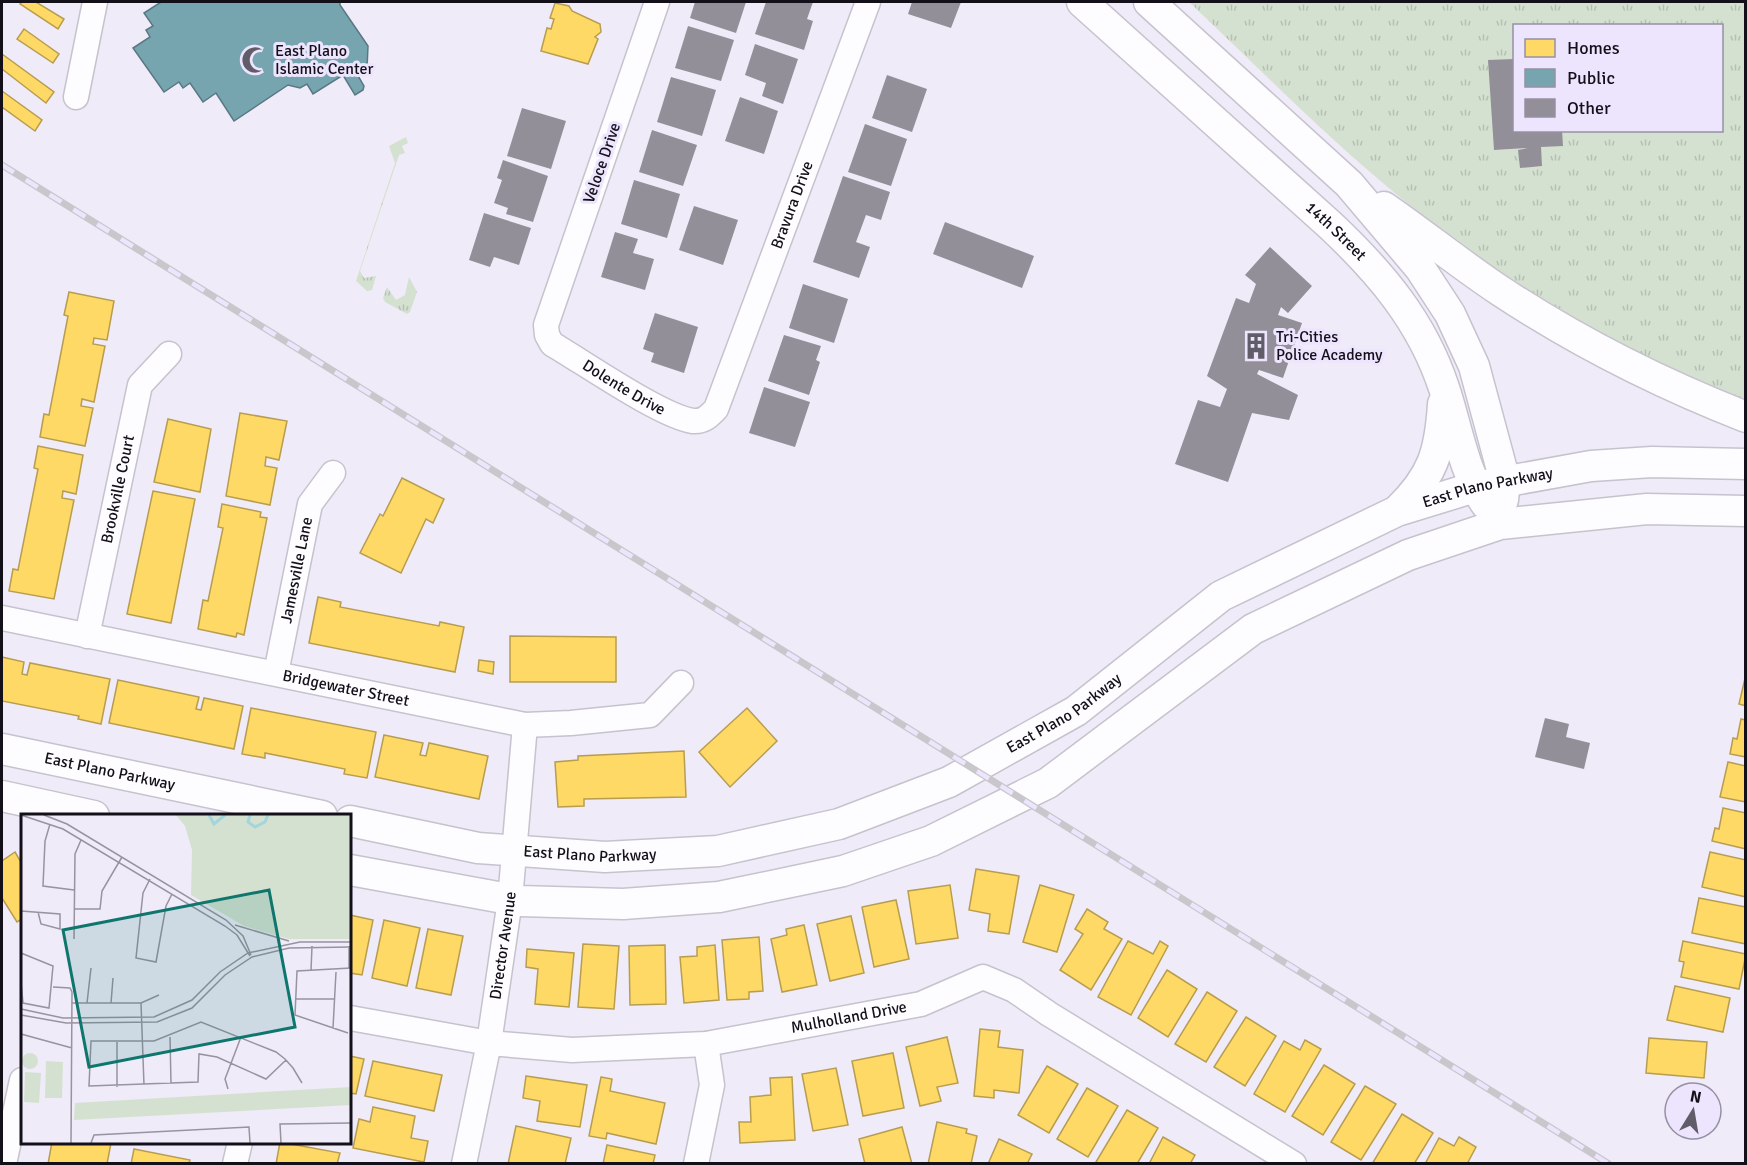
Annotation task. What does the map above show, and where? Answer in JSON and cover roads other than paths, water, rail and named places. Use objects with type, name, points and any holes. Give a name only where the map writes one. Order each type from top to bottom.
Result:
[{"type":"main road","points":[[1149,2],[1349,184],[1452,258],[1544,318],[1644,372],[1746,417]]},
{"type":"main road","name":"14th Street","points":[[1102,8],[1370,263],[1414,321],[1444,386],[1475,487],[1500,524]]},
{"type":"main road","points":[[1349,184],[1420,268],[1450,314],[1474,366],[1504,481],[1500,524]]},
{"type":"main road","points":[[1397,511],[1426,479],[1436,457],[1441,433],[1444,386]]},
{"type":"main road","name":"East Plano Parkway","points":[[351,821],[478,848],[604,857],[718,850],[839,824],[949,782],[1076,711],[1221,596],[1397,511],[1475,487],[1591,466],[1672,462],[1746,464]]},
{"type":"main road","points":[[351,870],[510,900],[623,904],[719,897],[843,871],[931,841],[1048,783],[1253,629],[1408,555],[1500,524],[1647,509],[1746,511]]},
{"type":"main road","points":[[1221,596],[1253,629]]},
{"type":"main road","name":"East Plano Parkway","points":[[2,749],[312,814]]},
{"type":"main road","points":[[2,796],[85,814]]},
{"type":"street","points":[[76,97],[95,2]]},
{"type":"street","name":"Veloce Drive","points":[[546,325],[657,2]]},
{"type":"street","name":"Bravura Drive","points":[[716,409],[868,2]]},
{"type":"street","name":"Dolente Drive","points":[[546,325],[547,335],[552,344],[672,414],[694,421],[707,419],[716,409]]},
{"type":"street","name":"Brookville Court","points":[[87,636],[140,385],[169,354]]},
{"type":"street","name":"Jamesville Lane","points":[[276,673],[310,504],[333,473]]},
{"type":"street","name":"Bridgewater Street","points":[[2,618],[525,725],[650,715],[681,683]]},
{"type":"street","name":"Director Avenue","points":[[464,1164],[489,1043],[510,900],[525,725]]},
{"type":"street","name":"Mulholland Drive","points":[[351,1018],[489,1043],[572,1050],[706,1044],[921,1005],[984,977],[1014,990],[1049,1014],[1290,1162]]},
{"type":"street","points":[[696,1164],[712,1085],[706,1044]]},
{"type":"street","points":[[4,1154],[21,1084]]},
{"type":"street","points":[[236,1164],[240,1144]]},
{"type":"railway","points":[[2,165],[1609,1164]]},
{"type":"place","name":"East Plano Islamic Center","points":[[255,60]]},
{"type":"place","name":"Tri-Cities Police Academy","points":[[1256,346]]}]
